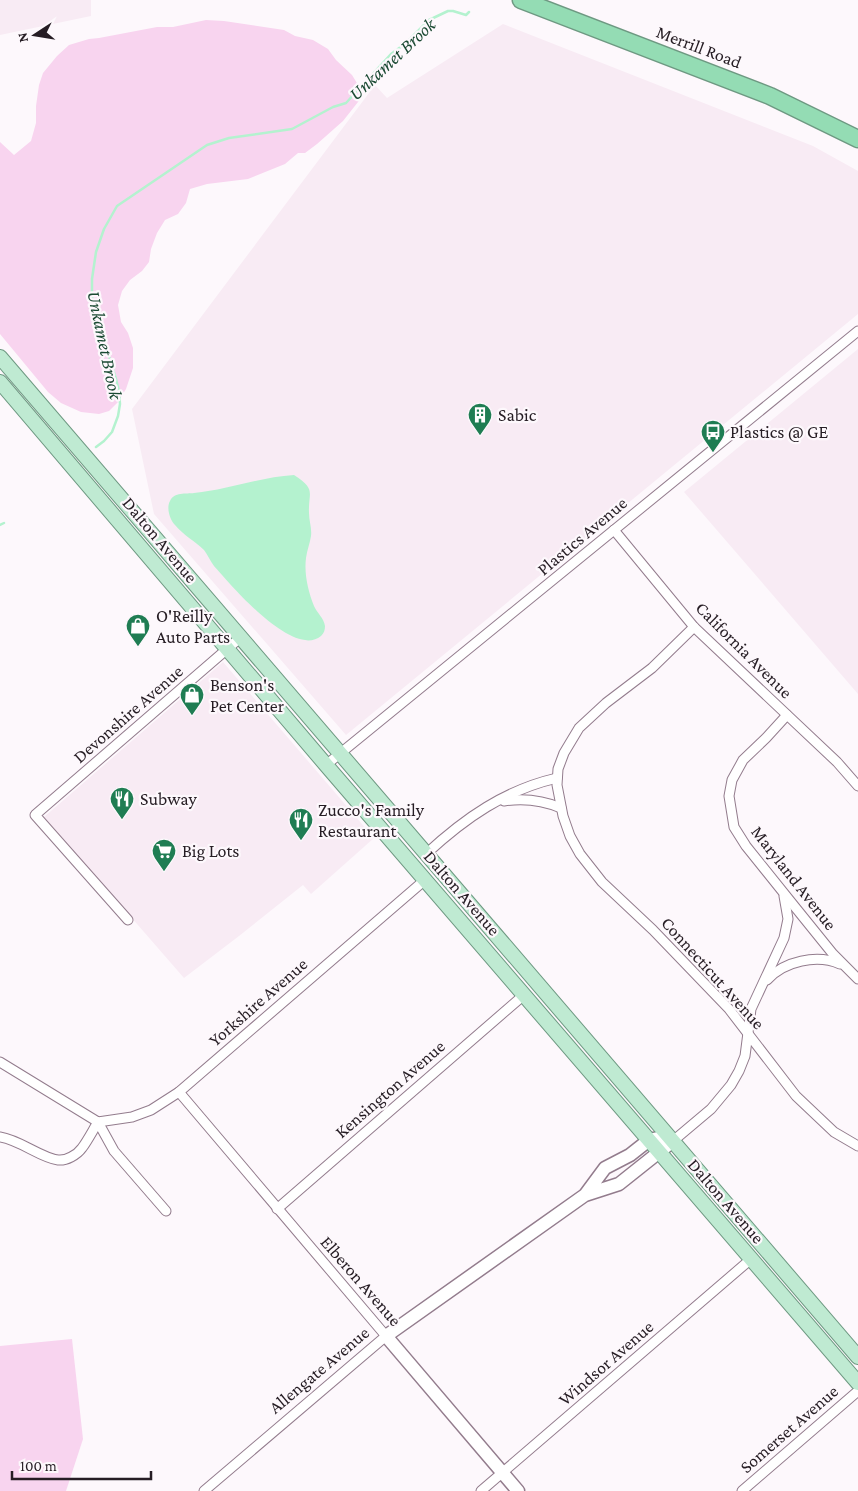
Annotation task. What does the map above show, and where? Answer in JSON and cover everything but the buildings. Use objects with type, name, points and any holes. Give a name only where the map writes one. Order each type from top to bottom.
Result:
[{"type":"highway","name":"Merrill Road","points":[[521,0],[770,96],[858,139]]},
{"type":"main road","name":"Dalton Avenue","points":[[0,357],[858,1357]]},
{"type":"main road","name":"Dalton Avenue","points":[[0,382],[326,765],[858,1383]]},
{"type":"street","name":"Plastics Avenue","points":[[326,765],[858,331]]},
{"type":"street","name":"California Avenue","points":[[614,530],[694,627],[837,762],[858,786]]},
{"type":"street","name":"Connecticut Avenue","points":[[694,627],[652,668],[606,703],[579,728],[564,753],[558,769],[557,786],[560,808],[570,836],[580,854],[602,882],[729,1009],[796,1096],[834,1132],[858,1146]]},
{"type":"street","name":"Devonshire Avenue","points":[[128,920],[35,815],[240,637]]},
{"type":"street","name":"Maryland Avenue","points":[[787,715],[743,760],[732,780],[729,796],[734,827],[746,846],[833,954],[858,979]]},
{"type":"street","points":[[426,854],[450,832],[487,805],[542,781],[558,778]]},
{"type":"street","points":[[494,802],[518,799],[549,803],[560,808]]},
{"type":"street","name":"Yorkshire Avenue","points":[[98,1122],[132,1117],[151,1110],[179,1092],[426,879]]},
{"type":"street","points":[[649,1140],[662,1137],[673,1141],[711,1109],[731,1085],[745,1056],[752,1009],[784,938],[788,919],[784,893]]},
{"type":"street","points":[[763,984],[776,972],[802,961],[831,960],[847,968]]},
{"type":"street","name":"Kensington Avenue","points":[[277,1209],[525,994]]},
{"type":"street","points":[[0,1062],[98,1122],[114,1151],[166,1211]]},
{"type":"street","name":"Elberon Avenue","points":[[179,1092],[518,1491]]},
{"type":"street","points":[[0,1137],[9,1138],[58,1160],[67,1159],[81,1150],[98,1122]]},
{"type":"street","name":"Allengate Avenue","points":[[585,1195],[605,1168],[630,1155],[649,1140]]},
{"type":"street","name":"Allengate Avenue","points":[[204,1491],[386,1336],[585,1195],[619,1184],[673,1141]]},
{"type":"street","name":"Windsor Avenue","points":[[481,1491],[752,1259]]},
{"type":"street","name":"Somerset Avenue","points":[[742,1491],[858,1391]]},
{"type":"shaded area","points":[[0,0],[91,0],[91,16],[0,35]]},
{"type":"shaded area","points":[[206,20],[284,30],[295,36],[313,40],[328,49],[336,60],[352,75],[363,93],[343,121],[305,153],[298,153],[285,164],[248,179],[207,184],[190,189],[186,203],[178,214],[165,220],[157,233],[151,249],[149,262],[142,271],[130,280],[122,291],[118,305],[121,322],[128,333],[133,348],[133,368],[126,389],[118,402],[109,411],[99,414],[81,412],[61,403],[48,392],[0,334],[0,142],[14,155],[31,141],[36,123],[39,85],[43,73],[69,45],[89,39],[157,27],[173,27]]},
{"type":"shaded area","points":[[503,24],[813,146],[858,171],[858,314],[346,735],[154,514],[132,409],[375,85],[387,98]]},
{"type":"shaded area","points":[[858,349],[858,694],[684,492]]},
{"type":"shaded area","points":[[294,475],[306,484],[310,492],[311,539],[306,558],[306,576],[314,606],[325,626],[321,636],[309,640],[295,637],[279,629],[263,617],[214,566],[204,550],[173,523],[169,510],[170,501],[177,495]]},
{"type":"shaded area","points":[[223,662],[374,838],[311,894],[303,885],[184,978],[44,817]]},
{"type":"shaded area","points":[[72,1339],[83,1439],[66,1491],[0,1491],[0,1346]]},
{"type":"waterway","name":"Unkamet Brook","points":[[96,447],[112,432],[120,404],[116,379],[92,296],[92,279],[96,252],[104,229],[117,206],[207,145],[229,138],[292,129],[333,107],[346,103],[391,54],[406,43],[429,20],[448,11],[466,15],[469,12]]},
{"type":"waterway","name":"Unkamet Brook","points":[[0,525],[4,523]]},
{"type":"place","name":"Sabic","points":[[480,436]]},
{"type":"place","name":"Plastics @ GE","points":[[713,453]]},
{"type":"place","name":"O'Reilly Auto Parts","points":[[138,647]]},
{"type":"place","name":"Benson's Pet Center","points":[[192,716]]},
{"type":"place","name":"Subway","points":[[122,820]]},
{"type":"place","name":"Zucco's Family Restaurant","points":[[301,841]]},
{"type":"place","name":"Big Lots","points":[[164,872]]}]
